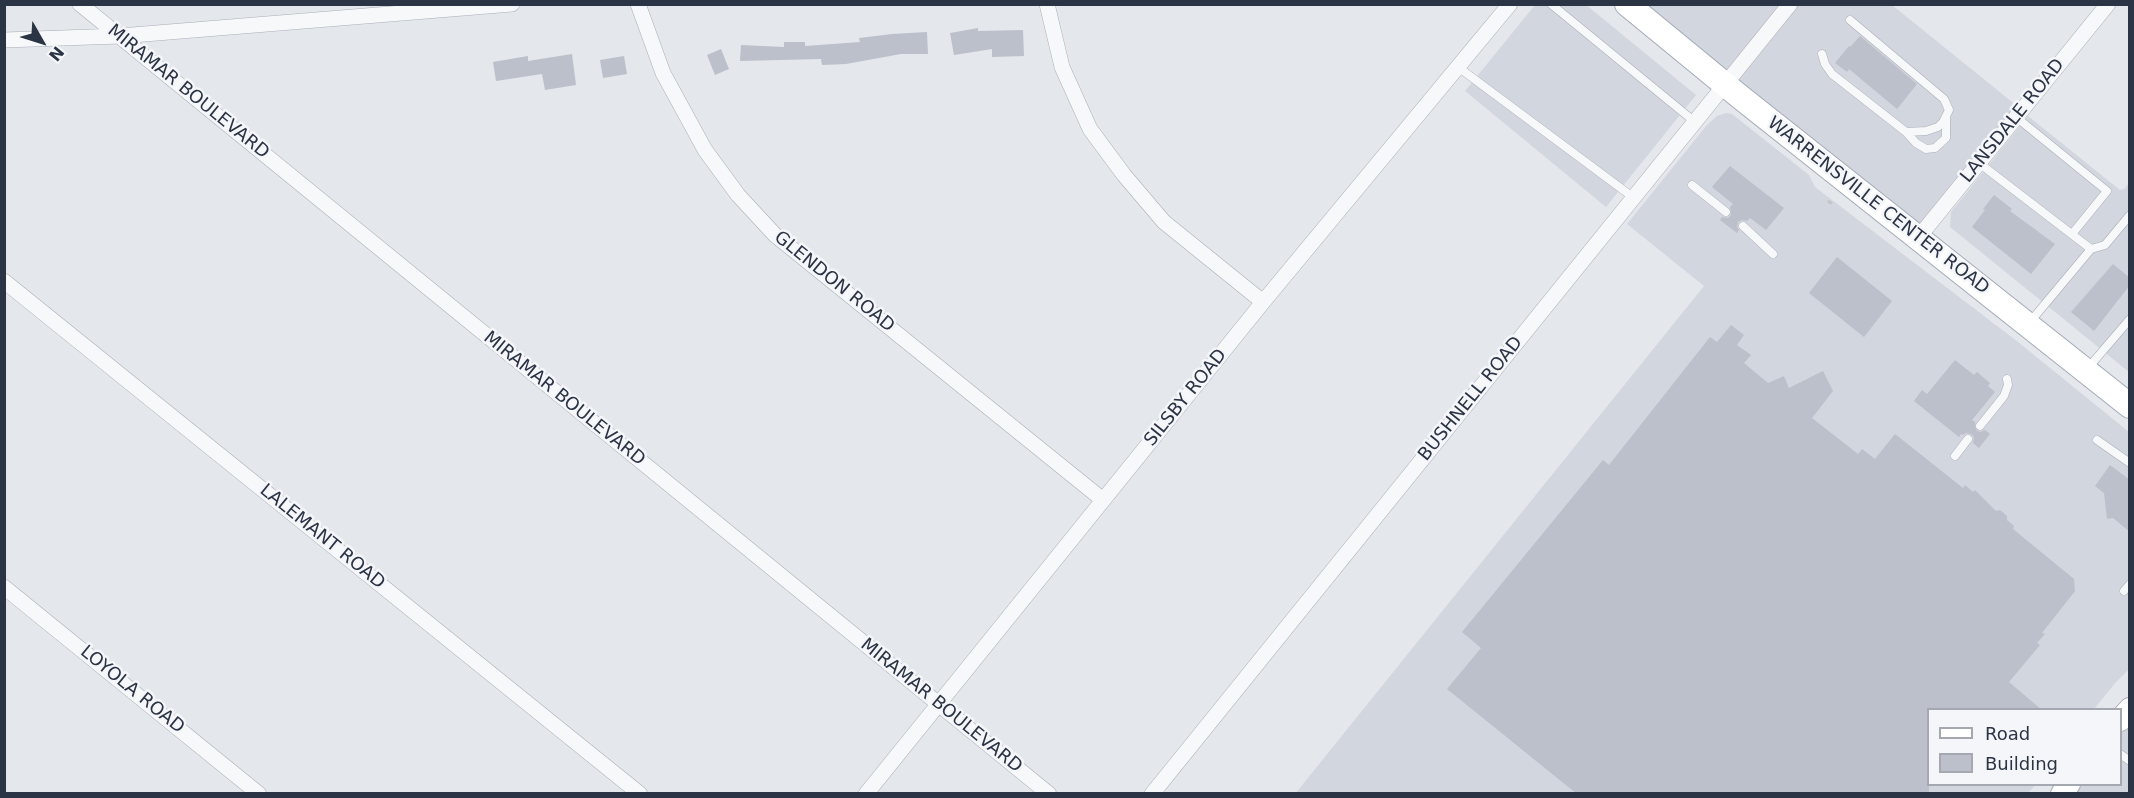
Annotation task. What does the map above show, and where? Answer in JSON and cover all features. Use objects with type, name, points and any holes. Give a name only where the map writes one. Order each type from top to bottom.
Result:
[{"type":"main road","name":"WARRENSVILLE CENTER ROAD","points":[[1627,4],[1725,85],[2130,406]]},
{"type":"street","name":"MIRAMAR BOULEVARD","points":[[80,4],[1049,794]]},
{"type":"street","points":[[4,40],[120,36],[512,4]]},
{"type":"street","name":"GLENDON ROAD","points":[[638,4],[663,73],[705,150],[738,195],[775,235],[1102,500]]},
{"type":"street","points":[[1047,4],[1062,67],[1090,129],[1124,175],[1164,222],[1263,302]]},
{"type":"street","name":"SILSBY ROAD","points":[[866,794],[1263,302],[1510,4]]},
{"type":"street","name":"BUSHNELL ROAD","points":[[1152,794],[1790,4]]},
{"type":"street","name":"LANSDALE ROAD","points":[[1918,238],[2108,4]]},
{"type":"street","name":"LALEMANT ROAD","points":[[4,281],[640,794]]},
{"type":"street","name":"LOYOLA ROAD","points":[[4,587],[259,794]]},
{"type":"lane","points":[[1551,4],[1695,122]]},
{"type":"lane","points":[[1822,54],[1832,74],[1906,132],[1916,143],[1926,149],[1935,147],[1946,138],[1948,110],[1937,91],[1850,20]]},
{"type":"lane","points":[[1458,67],[1634,198]]},
{"type":"lane","points":[[2016,117],[2107,191],[2072,234]]},
{"type":"lane","points":[[1906,132],[1926,131],[1938,127],[1946,118]]},
{"type":"lane","points":[[1979,163],[2091,249]]},
{"type":"lane","points":[[1692,185],[1726,212]]},
{"type":"lane","points":[[2027,325],[2091,249],[2104,245],[2130,214]]},
{"type":"lane","points":[[1743,226],[1773,254]]},
{"type":"lane","points":[[2085,371],[2130,319]]},
{"type":"lane","points":[[1980,426],[2004,396],[2008,385],[2007,379]]},
{"type":"lane","points":[[1955,456],[1968,440]]},
{"type":"lane","points":[[2097,440],[2130,463]]},
{"type":"lane","points":[[2124,591],[2130,584]]},
{"type":"path","points":[[1828,201],[1834,205]]},
{"type":"shaded area","points":[[1585,4],[1696,95],[1606,207],[1465,91],[1535,5]]},
{"type":"shaded area","points":[[1627,5],[1892,5],[2022,110],[1918,238]]},
{"type":"shaded area","points":[[1732,114],[1809,175],[1815,187],[2018,342],[2129,432],[2129,669],[2095,708],[1927,708],[1927,786],[2034,786],[2028,793],[1295,794],[1704,286],[1627,224],[1707,125],[1717,116]]},
{"type":"shaded area","points":[[2028,116],[2120,190],[2129,183],[2129,372],[1950,227],[1951,212]]},
{"type":"shaded area","points":[[2129,709],[2129,793],[2062,794],[2068,786],[2122,786],[2122,719]]},
{"type":"building","points":[[978,28],[978,31],[1023,30],[1024,56],[992,57],[992,49],[954,55],[950,33]]},
{"type":"building","points":[[927,32],[928,54],[901,54],[846,64],[822,65],[821,59],[740,61],[741,45],[784,47],[784,42],[805,42],[805,46],[860,42],[859,38]]},
{"type":"building","points":[[1860,36],[1917,84],[1897,109],[1849,69],[1847,72],[1835,63]]},
{"type":"building","points":[[721,49],[729,69],[715,75],[707,55]]},
{"type":"building","points":[[572,54],[576,85],[545,90],[542,74],[496,81],[493,62],[528,56],[528,61]]},
{"type":"building","points":[[624,56],[627,74],[603,78],[600,60]]},
{"type":"building","points":[[1730,166],[1784,208],[1766,230],[1750,218],[1747,221],[1738,222],[1737,233],[1720,220],[1722,217],[1728,218],[1731,215],[1730,207],[1733,204],[1712,187]]},
{"type":"building","points":[[1994,195],[2012,209],[2010,211],[2055,244],[2031,274],[1972,227]]},
{"type":"building","points":[[1837,257],[1892,301],[1864,337],[1809,293]]},
{"type":"building","points":[[2113,264],[2130,278],[2130,285],[2094,331],[2071,312]]},
{"type":"building","points":[[1731,325],[1744,335],[1737,345],[1751,355],[1744,363],[1768,383],[1784,376],[1789,388],[1823,371],[1833,391],[1812,418],[1858,454],[1862,449],[1875,459],[1895,434],[1963,488],[1965,485],[1973,492],[1975,490],[1996,511],[2000,510],[2014,526],[2013,529],[2074,579],[2075,591],[2042,633],[2045,634],[2037,643],[2040,645],[2009,682],[2040,708],[1927,708],[1927,786],[1929,786],[1929,794],[1577,794],[1447,689],[1481,648],[1462,632],[1603,460],[1609,465],[1710,337],[1717,342]]},
{"type":"building","points":[[1955,360],[1974,375],[1977,372],[1990,383],[1988,386],[1995,392],[1972,420],[1975,422],[1976,430],[1980,432],[1985,430],[1990,434],[1979,448],[1973,443],[1974,437],[1971,434],[1961,434],[1959,437],[1914,401],[1922,390],[1927,394]]},
{"type":"building","points":[[2110,465],[2130,480],[2130,532],[2113,518],[2107,519],[2104,493],[2095,486]]}]
